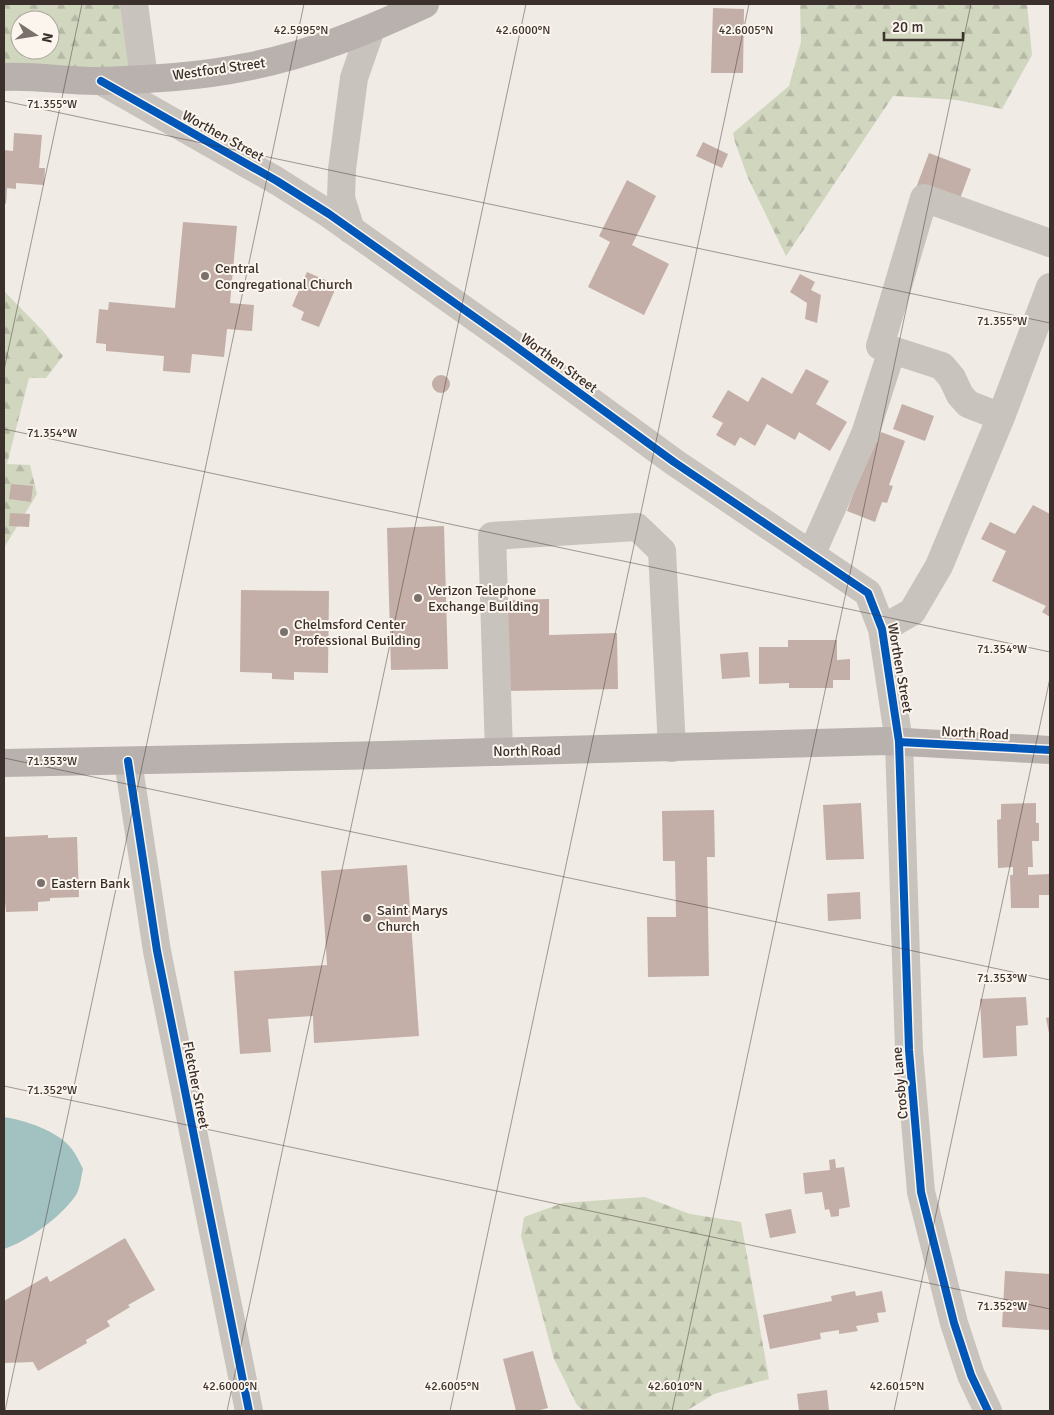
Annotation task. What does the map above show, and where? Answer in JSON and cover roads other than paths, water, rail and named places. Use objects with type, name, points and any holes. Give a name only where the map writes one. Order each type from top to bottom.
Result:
[{"type":"main road","name":"Westford Street","points":[[4,77],[101,81],[195,75],[246,68],[301,53],[371,29],[424,4]]},
{"type":"main road","name":"North Road","points":[[4,763],[899,742],[1050,750]]},
{"type":"street","points":[[134,4],[144,78]]},
{"type":"street","points":[[350,230],[341,198],[342,169],[354,78],[371,29]]},
{"type":"street","name":"Worthen Street","points":[[101,81],[277,181],[507,340],[674,462],[868,593],[882,628],[899,742]]},
{"type":"street","points":[[1001,418],[968,404],[960,395],[952,378],[942,366],[880,346],[924,198],[1050,244]]},
{"type":"street","points":[[882,628],[912,612],[939,566],[1001,418],[1050,287]]},
{"type":"street","points":[[811,554],[865,434],[892,350]]},
{"type":"street","points":[[499,752],[492,536],[637,527],[662,551],[672,748]]},
{"type":"street","name":"Crosby Lane","points":[[899,742],[909,1050],[922,1192],[954,1323],[971,1375],[988,1411]]},
{"type":"street","name":"Fletcher Street","points":[[128,761],[157,951],[249,1411]]},
{"type":"water","points":[[4,1117],[31,1124],[58,1136],[73,1150],[83,1169],[77,1192],[62,1212],[33,1234],[4,1249]]},
{"type":"place","name":"Central Congregational Church","points":[[205,276]]},
{"type":"place","name":"Verizon Telephone Exchange Building","points":[[418,598]]},
{"type":"place","name":"Chelmsford Center Professional Building","points":[[284,632]]},
{"type":"place","name":"Eastern Bank","points":[[41,883]]},
{"type":"place","name":"Saint Marys Church","points":[[367,918]]}]
